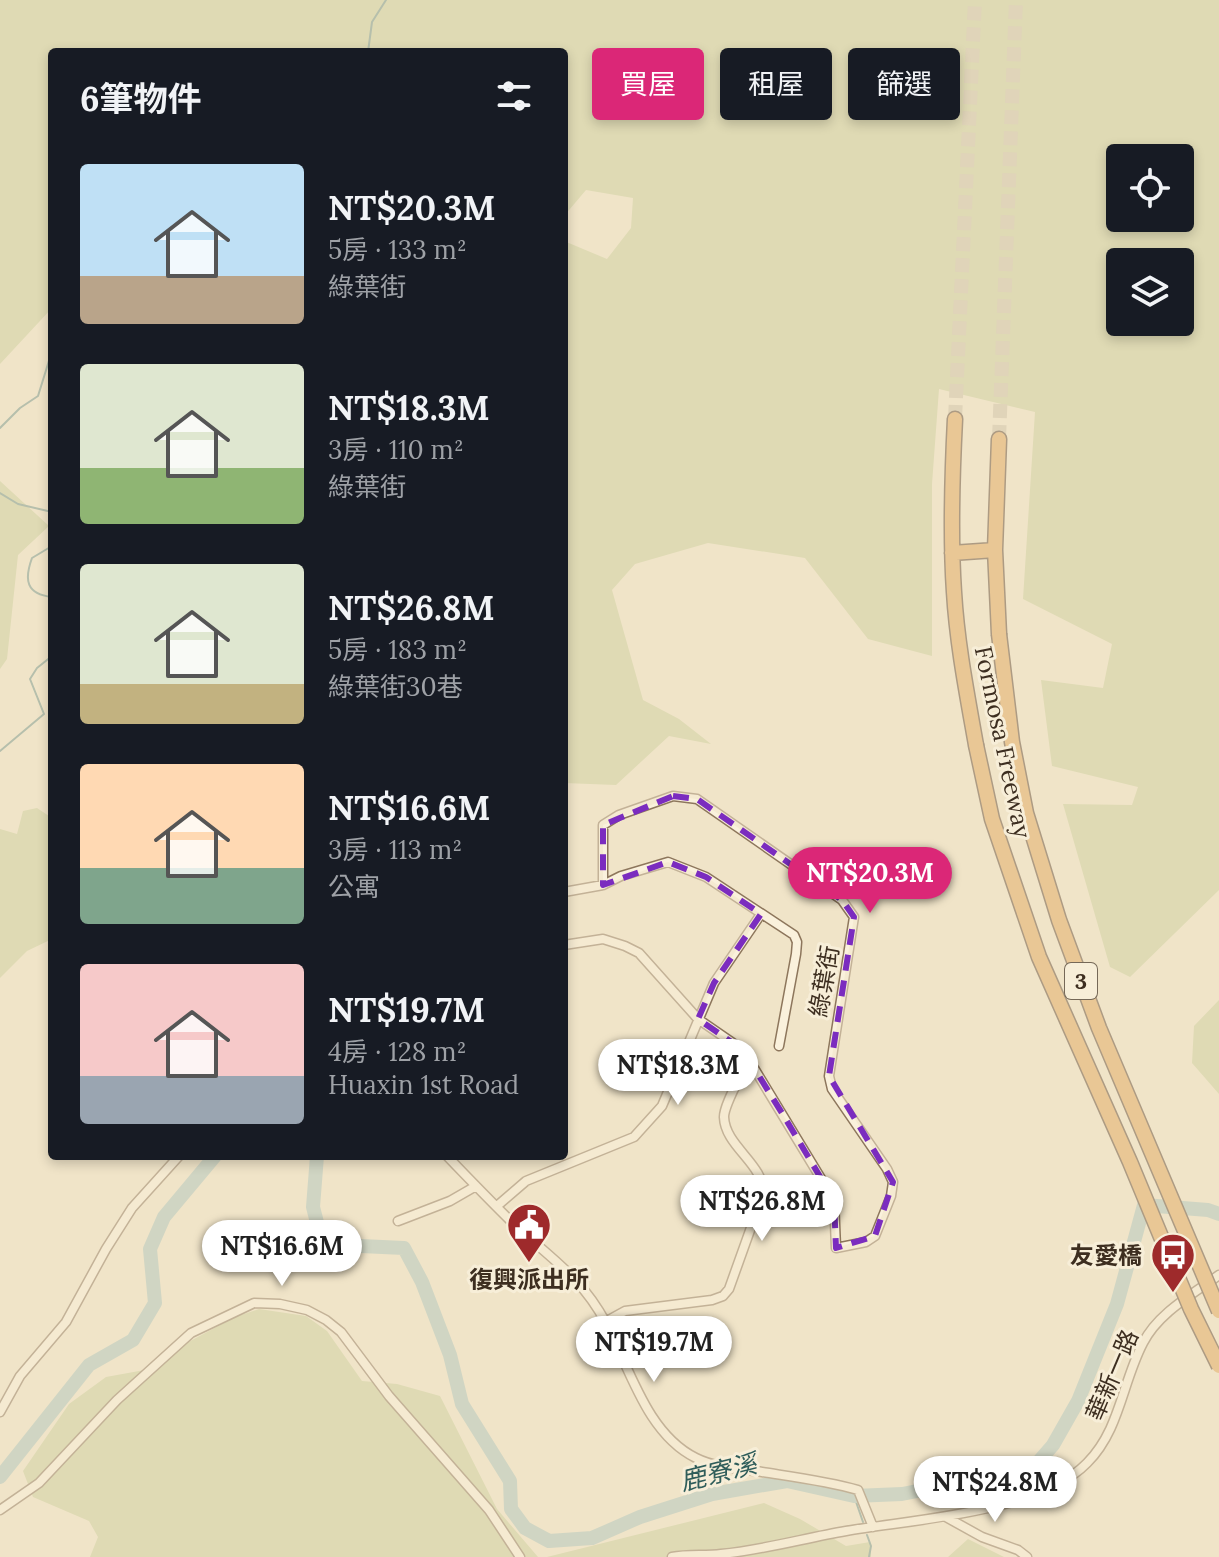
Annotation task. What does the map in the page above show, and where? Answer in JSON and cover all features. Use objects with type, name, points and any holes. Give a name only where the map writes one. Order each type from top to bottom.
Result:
[{"type":"highway","name":"Formosa Freeway","points":[[955,419],[952,553],[959,635],[976,745],[992,819],[1039,957],[1191,1309],[1219,1366]]},
{"type":"highway","name":"Formosa Freeway","points":[[999,439],[995,550],[999,634],[1012,742],[1026,813],[1059,920],[1099,1028],[1219,1311]]},
{"type":"highway","points":[[952,553],[995,550]]},
{"type":"street","name":"綠葉街","points":[[748,1059],[834,1200],[836,1248],[866,1242],[875,1236],[891,1196],[893,1182],[832,1089],[829,1076],[854,917],[842,900],[697,799],[673,796],[619,815],[603,825],[603,885],[621,876],[668,862],[706,877],[794,935],[796,954],[779,1046]]},
{"type":"street","points":[[568,891],[603,885]]},
{"type":"street","points":[[497,1206],[526,1181],[634,1137],[662,1106],[714,983],[761,914]]},
{"type":"street","points":[[568,944],[603,939],[639,953],[698,1019],[743,1050],[748,1059],[724,1115],[728,1130],[763,1183],[763,1194],[729,1289],[723,1296],[625,1311],[605,1322]]},
{"type":"street","points":[[0,1412],[20,1376],[66,1322],[132,1208],[175,1160]]},
{"type":"street","points":[[451,1160],[585,1288],[657,1423],[677,1446],[697,1458],[716,1464],[858,1490],[873,1527]]},
{"type":"street","points":[[398,1221],[450,1201],[476,1186]]},
{"type":"street","name":"華新一路","points":[[672,1557],[721,1554],[945,1517],[1036,1496],[1056,1487],[1086,1465],[1101,1448],[1113,1426],[1144,1340],[1175,1307],[1219,1275]]},
{"type":"street","points":[[0,1510],[39,1483],[117,1400],[191,1333],[254,1303],[280,1304],[307,1310],[341,1332],[389,1396],[489,1510],[520,1557]]},
{"type":"street","points":[[945,1517],[1027,1557]]},
{"type":"highlighted area","points":[[673,796],[697,799],[842,900],[854,917],[829,1076],[893,1182],[875,1236],[836,1248],[834,1200],[785,1118],[743,1050],[698,1019],[714,983],[761,914],[706,877],[668,862],[603,885],[603,825]]},
{"type":"green space","points":[[0,0],[1219,0],[1219,890],[1130,977],[1110,967],[1063,804],[1132,805],[1138,787],[1052,766],[1041,680],[1103,688],[1112,644],[1023,599],[1035,412],[939,389],[932,484],[932,656],[868,639],[805,558],[708,543],[635,564],[612,590],[643,700],[679,719],[711,744],[669,736],[616,785],[568,783],[568,243],[607,259],[631,228],[633,198],[586,190],[568,211],[568,48],[48,48],[48,312],[0,364]]},
{"type":"green space","points":[[0,481],[48,527],[18,555],[7,659],[0,669]]},
{"type":"green space","points":[[37,808],[48,815],[48,941],[27,951],[0,978],[0,829],[17,834],[23,811]]},
{"type":"green space","points":[[1219,1000],[1219,1094],[1192,1063],[1194,1026]]},
{"type":"green space","points":[[259,1309],[306,1316],[327,1331],[362,1381],[397,1384],[440,1396],[497,1509],[538,1557],[90,1557],[98,1537],[89,1521],[33,1497],[23,1471],[69,1404],[106,1377],[161,1367],[181,1346],[235,1317]]},
{"type":"green space","points":[[764,1503],[800,1519],[846,1546],[870,1542],[871,1557],[547,1557]]},
{"type":"green space","points":[[968,1539],[1004,1557],[948,1557]]},
{"type":"waterway","points":[[369,48],[372,22],[386,0]]},
{"type":"waterway","points":[[0,428],[20,408],[38,396],[48,364]]},
{"type":"waterway","points":[[0,493],[18,504],[48,511]]},
{"type":"waterway","points":[[48,548],[32,558],[28,573],[32,589],[48,596]]},
{"type":"waterway","points":[[0,751],[44,714],[30,679],[48,659]]},
{"type":"waterway","name":"鹿寮溪","points":[[0,1477],[89,1365],[133,1340],[155,1303],[150,1249],[164,1217],[212,1160]]},
{"type":"waterway","name":"鹿寮溪","points":[[317,1160],[313,1207],[321,1238],[339,1245],[404,1248],[422,1282],[450,1355],[462,1404],[510,1481],[511,1509],[525,1528],[549,1541],[592,1538],[640,1517],[712,1494],[787,1481],[854,1496],[902,1494],[943,1486],[961,1468],[987,1476],[1033,1468],[1053,1445],[1078,1401],[1117,1304],[1144,1205],[1208,1210],[1219,1214]]},
{"type":"waterway","points":[[854,1496],[863,1522]]},
{"type":"waterway","points":[[867,1535],[871,1546],[869,1557]]},
{"type":"tunnel","points":[[955,419],[975,0]]},
{"type":"tunnel","points":[[999,439],[1016,0]]},
{"type":"place","name":"復興派出所","points":[[529,1264]]},
{"type":"place","name":"友愛橋","points":[[1173,1294]]}]
